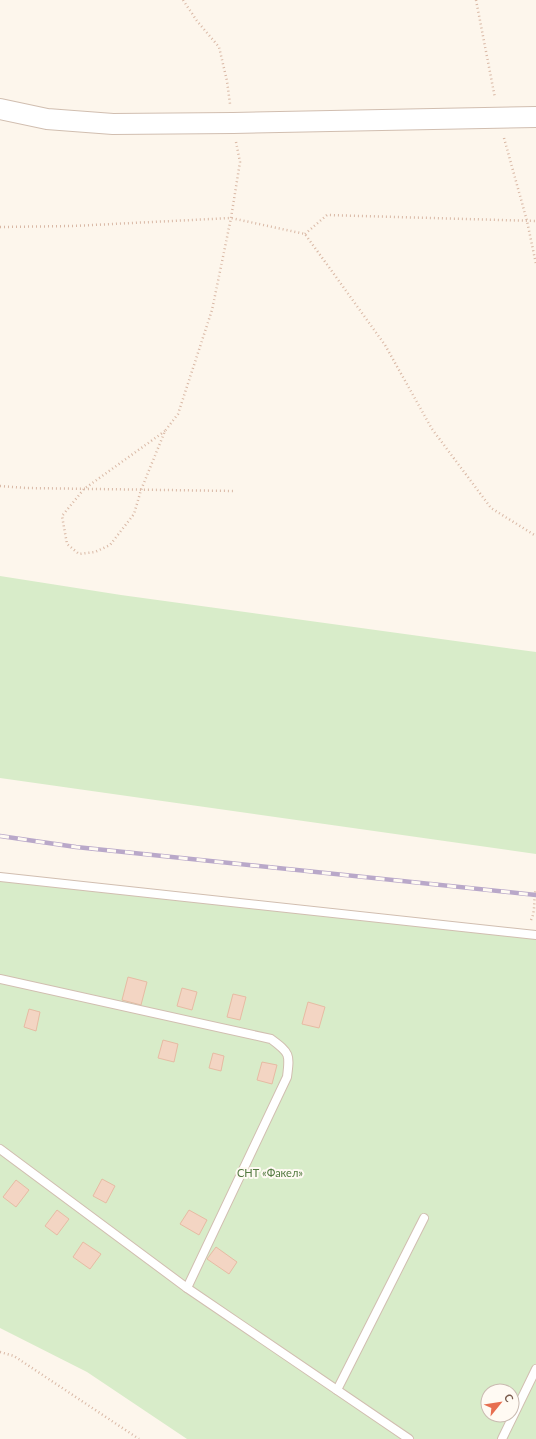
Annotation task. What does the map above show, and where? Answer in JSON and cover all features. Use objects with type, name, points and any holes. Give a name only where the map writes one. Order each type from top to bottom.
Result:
[{"type":"street","points":[[0,109],[47,119],[112,124],[536,117]]},
{"type":"lane","points":[[0,877],[536,934]]},
{"type":"lane","points":[[0,979],[271,1039],[284,1049],[289,1061],[287,1077],[186,1288]]},
{"type":"lane","points":[[0,1149],[186,1288],[409,1439]]},
{"type":"lane","points":[[337,1390],[424,1218]]},
{"type":"lane","points":[[502,1439],[536,1368]]},
{"type":"path","points":[[165,432],[84,489],[62,516],[67,544],[79,554],[95,552],[110,545],[134,514],[141,490],[165,432],[178,414],[212,310],[231,218],[240,162],[227,81],[219,47],[196,21],[183,0]]},
{"type":"path","points":[[305,234],[327,215],[536,222]]},
{"type":"path","points":[[0,227],[73,226],[231,218],[305,234],[385,345],[432,429],[491,508],[536,536]]},
{"type":"path","points":[[0,486],[26,488],[235,492]]},
{"type":"path","points":[[526,934],[534,915],[534,894],[536,889]]},
{"type":"path","points":[[0,1352],[14,1356],[139,1439]]},
{"type":"green space","points":[[0,576],[121,595],[536,652],[536,854],[0,778]]},
{"type":"green space","name":"СНТ «Факел»","points":[[0,877],[536,935],[536,1439],[187,1439],[87,1372],[0,1328]]},
{"type":"building","points":[[128,977],[147,982],[141,1005],[122,1000]]},
{"type":"building","points":[[182,988],[197,992],[192,1010],[177,1006]]},
{"type":"building","points":[[233,994],[246,997],[240,1020],[227,1017]]},
{"type":"building","points":[[308,1002],[325,1007],[319,1028],[302,1024]]},
{"type":"building","points":[[29,1009],[40,1012],[36,1031],[24,1027]]},
{"type":"building","points":[[163,1040],[178,1044],[174,1062],[158,1058]]},
{"type":"building","points":[[213,1053],[224,1056],[221,1071],[209,1068]]},
{"type":"building","points":[[262,1062],[277,1065],[272,1084],[257,1080]]},
{"type":"building","points":[[102,1179],[115,1186],[106,1203],[93,1196]]},
{"type":"building","points":[[16,1180],[29,1190],[16,1207],[3,1197]]},
{"type":"building","points":[[57,1210],[69,1219],[57,1235],[45,1226]]},
{"type":"building","points":[[189,1210],[207,1220],[199,1235],[180,1224]]},
{"type":"building","points":[[83,1242],[101,1254],[90,1269],[73,1257]]},
{"type":"building","points":[[216,1247],[237,1262],[229,1274],[207,1259]]},
{"type":"railway","points":[[0,836],[76,847],[536,895]]}]
